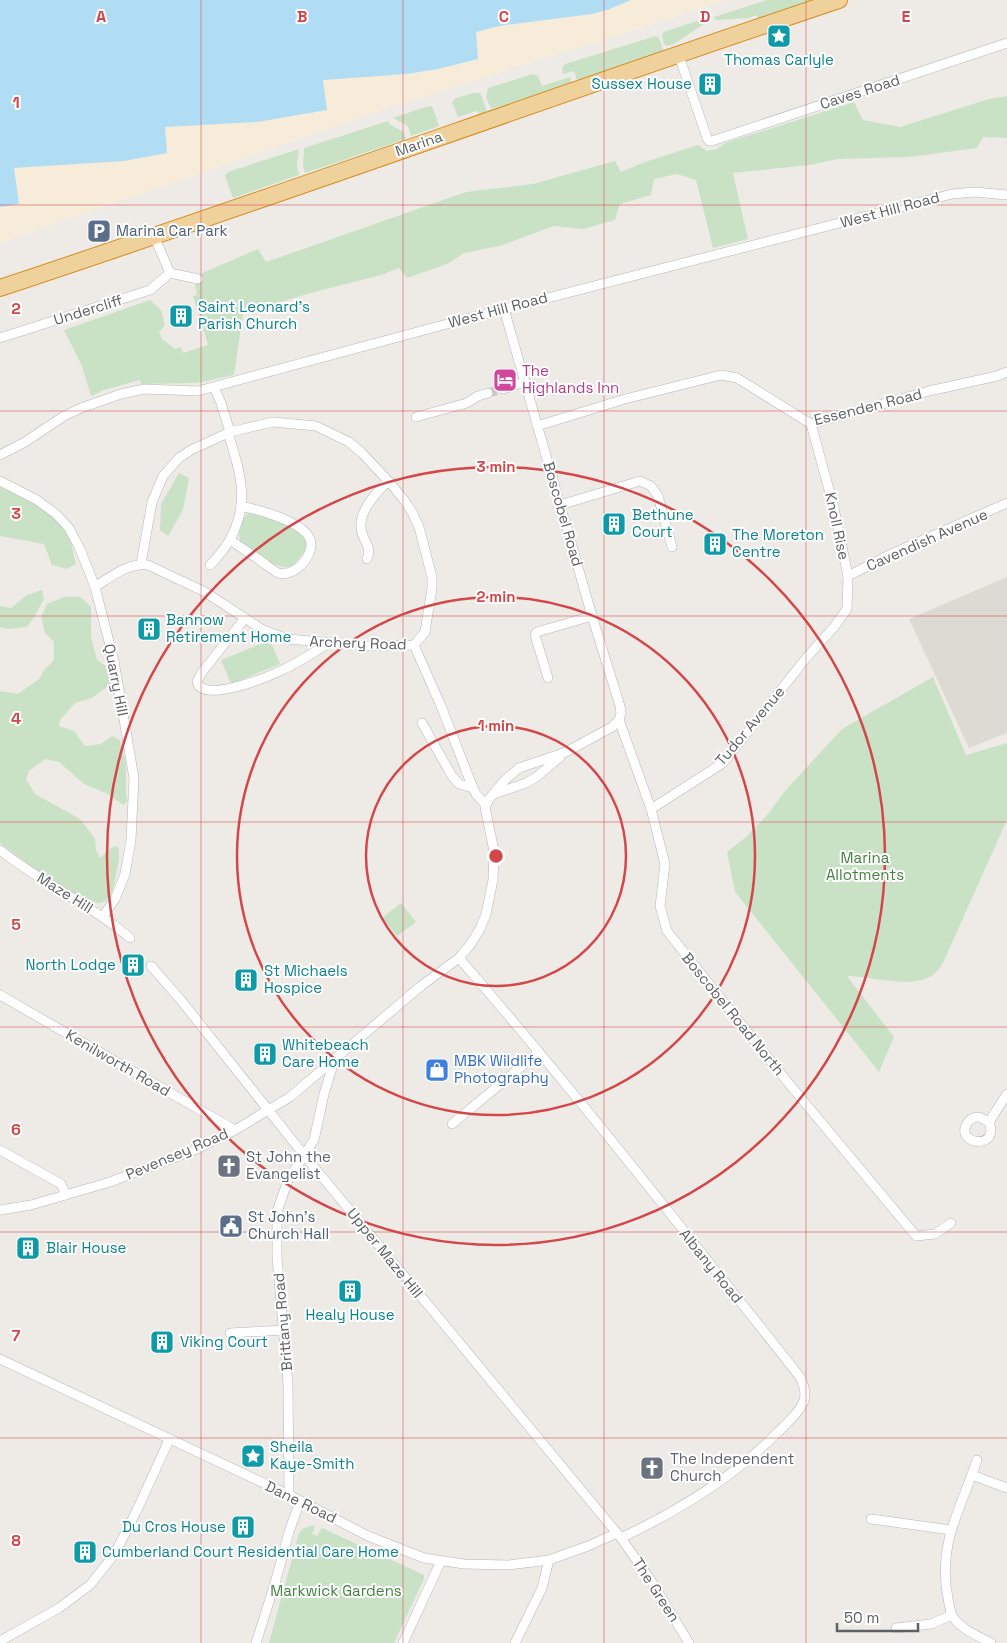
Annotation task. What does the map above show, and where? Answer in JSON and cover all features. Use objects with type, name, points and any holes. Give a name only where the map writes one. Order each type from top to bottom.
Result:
[{"type":"highway","name":"Marina","points":[[0,288],[678,53],[839,0]]},
{"type":"street","name":"Caves Road","points":[[678,53],[707,138],[709,141],[712,141],[1007,43]]},
{"type":"street","name":"West Hill Road","points":[[0,455],[25,442],[64,416],[121,394],[144,389],[198,391],[504,309],[952,194],[975,192],[1007,194]]},
{"type":"street","points":[[154,236],[170,273],[198,279]]},
{"type":"street","name":"Undercliff","points":[[0,338],[150,290],[170,273]]},
{"type":"street","name":"Boscobel Road","points":[[504,309],[592,616],[620,706],[619,720]]},
{"type":"street","name":"Essenden Road","points":[[537,426],[625,399],[721,375],[737,378],[811,424],[1007,372]]},
{"type":"street","points":[[503,389],[524,382]]},
{"type":"street","points":[[210,565],[230,540],[242,506],[243,490],[221,402],[214,387]]},
{"type":"street","points":[[416,417],[467,402],[488,393]]},
{"type":"street","name":"Archery Road","points":[[273,422],[316,426],[349,442],[388,481],[412,512],[419,527],[432,578],[431,600],[425,632],[414,645],[367,646],[288,639],[263,630],[206,592],[148,564],[141,564],[152,502],[164,476],[179,458],[191,450],[229,433],[273,422]]},
{"type":"street","name":"Knoll Rise","points":[[811,424],[834,508],[848,576],[847,610],[834,627]]},
{"type":"street","name":"Quarry Hill","points":[[0,481],[37,500],[56,514],[69,528],[80,549],[95,587],[114,661],[134,778],[131,840],[125,874],[115,899],[103,916]]},
{"type":"street","points":[[367,560],[369,547],[362,532],[364,512],[368,502],[388,481]]},
{"type":"street","points":[[560,505],[640,481],[651,486],[658,496],[672,547]]},
{"type":"street","name":"Cavendish Avenue","points":[[848,576],[891,554],[1007,503]]},
{"type":"street","points":[[230,540],[279,573],[290,574],[300,566],[309,554],[311,547],[310,539],[293,524],[276,516],[242,506]]},
{"type":"street","points":[[95,587],[126,567],[141,564]]},
{"type":"street","points":[[548,678],[535,634],[592,616]]},
{"type":"street","points":[[245,618],[203,671],[197,681],[197,685],[201,688],[222,690],[250,684],[306,658],[328,643]]},
{"type":"street","name":"Tudor Avenue","points":[[651,810],[723,763],[807,657],[834,627]]},
{"type":"street","points":[[414,645],[441,706],[473,788],[486,804],[505,780],[519,768],[566,752],[612,727],[619,720]]},
{"type":"street","name":"Boscobel Road North","points":[[619,720],[651,810],[665,864],[660,906],[667,931],[790,1085],[916,1236],[936,1234],[951,1223]]},
{"type":"street","points":[[422,722],[458,784],[473,788]]},
{"type":"street","points":[[492,795],[535,778],[566,752]]},
{"type":"street","name":"Pevensey Road","points":[[0,1210],[31,1204],[110,1182],[197,1149],[235,1130],[290,1097],[421,986],[459,958],[480,929],[494,880],[494,851],[485,812],[486,804]]},
{"type":"street","name":"Maze Hill","points":[[0,850],[27,870],[103,916],[130,938]]},
{"type":"street","name":"Albany Road","points":[[459,958],[539,1052],[789,1363],[800,1377],[804,1386],[802,1405],[758,1452],[720,1482],[693,1500],[619,1536]]},
{"type":"street","name":"Upper Maze Hill","points":[[151,966],[180,998],[304,1155],[619,1536]]},
{"type":"street","name":"Kenilworth Road","points":[[0,995],[235,1130]]},
{"type":"street","points":[[452,1124],[539,1052]]},
{"type":"street","points":[[304,1155],[314,1140],[324,1094],[335,1058]]},
{"type":"street","points":[[989,1122],[1007,1094]]},
{"type":"street","points":[[0,1150],[60,1184],[66,1195]]},
{"type":"street","name":"Brittany Road","points":[[289,1495],[288,1384],[277,1257],[277,1212],[288,1180],[304,1155]]},
{"type":"street","points":[[230,1333],[284,1330]]},
{"type":"street","name":"Dane Road","points":[[0,1359],[289,1495],[393,1547],[424,1558],[464,1564],[508,1565],[549,1560],[619,1536]]},
{"type":"street","points":[[2,1640],[59,1608],[90,1585],[114,1555],[169,1440]]},
{"type":"street","points":[[977,1460],[951,1530],[946,1548],[945,1574],[952,1615],[966,1629],[991,1643]]},
{"type":"street","points":[[972,1475],[1007,1488]]},
{"type":"street","points":[[256,1643],[300,1501]]},
{"type":"street","points":[[871,1520],[951,1530]]},
{"type":"street","name":"The Green","points":[[619,1536],[650,1579],[689,1643]]},
{"type":"street","points":[[515,1643],[542,1588],[549,1560]]},
{"type":"street","points":[[403,1643],[441,1561]]},
{"type":"street","points":[[896,1628],[931,1624],[952,1615]]},
{"type":"shaded area","points":[[1007,577],[1007,733],[969,748],[909,619]]},
{"type":"green space","points":[[767,0],[813,0],[758,19],[756,15],[749,18],[716,20],[714,17]]},
{"type":"green space","points":[[703,19],[704,24],[674,44],[667,46],[664,44],[663,32]]},
{"type":"green space","points":[[656,36],[659,38],[664,52],[577,80],[574,71],[563,74],[562,68],[565,64]]},
{"type":"green space","points":[[533,74],[538,76],[542,86],[570,77],[572,83],[491,109],[486,97],[488,88]]},
{"type":"green space","points":[[473,93],[481,95],[487,112],[480,114],[476,111],[458,117],[452,102],[456,98]]},
{"type":"green space","points":[[1007,96],[1007,138],[983,137],[977,148],[910,157],[838,159],[810,165],[733,173],[748,239],[713,248],[696,180],[677,174],[654,179],[651,195],[620,204],[615,220],[583,229],[554,226],[500,246],[464,253],[447,264],[407,278],[399,268],[381,275],[307,294],[243,314],[234,375],[197,383],[141,384],[140,380],[104,390],[91,396],[82,366],[64,330],[150,300],[161,310],[165,325],[159,332],[162,339],[175,349],[181,347],[183,353],[208,345],[193,296],[197,295],[195,285],[200,274],[258,249],[266,262],[466,192],[533,184],[615,161],[621,172],[698,145],[707,151],[717,149],[725,143],[854,102],[863,120],[900,127],[989,99]]},
{"type":"green space","points":[[432,106],[439,126],[411,136],[408,126],[393,118],[426,107]]},
{"type":"green space","points":[[388,121],[389,124],[404,132],[406,139],[305,173],[303,166],[304,148]]},
{"type":"green space","points":[[299,149],[297,166],[299,175],[233,198],[225,176],[228,172]]},
{"type":"green space","points":[[179,473],[189,478],[183,510],[168,536],[160,530],[161,504]]},
{"type":"green space","points":[[2,486],[28,498],[53,516],[70,538],[76,564],[67,569],[52,565],[44,544],[0,536],[0,487]]},
{"type":"green space","points":[[248,513],[260,513],[289,525],[304,536],[306,550],[292,567],[278,566],[271,563],[240,542],[240,526]]},
{"type":"green space","points":[[42,590],[44,599],[27,627],[8,629],[0,627],[0,606],[11,608],[27,595]]},
{"type":"green space","points":[[63,597],[80,597],[91,607],[91,637],[97,660],[106,666],[111,684],[92,698],[75,703],[60,720],[59,726],[74,731],[85,746],[101,744],[112,736],[120,740],[126,763],[126,794],[128,801],[123,805],[108,794],[84,784],[59,762],[45,759],[29,771],[26,779],[35,794],[80,819],[95,839],[96,850],[100,858],[112,847],[118,846],[119,859],[112,891],[109,898],[99,903],[78,896],[64,888],[0,843],[0,691],[18,694],[39,679],[44,670],[54,660],[54,642],[45,633],[41,617],[47,604]]},
{"type":"green space","points":[[270,640],[280,664],[231,684],[221,660]]},
{"type":"green space","name":"Marina Allotments","points":[[933,677],[966,755],[1007,743],[1007,820],[942,965],[935,973],[922,980],[901,982],[847,976],[894,1037],[879,1072],[735,892],[727,852],[747,836],[768,814],[785,791],[842,729]]},
{"type":"green space","points":[[401,903],[416,922],[397,936],[382,918]]},
{"type":"green space","name":"Markwick Gardens","points":[[315,1526],[312,1534],[317,1536],[322,1528],[424,1575],[424,1579],[394,1643],[269,1643],[299,1533],[304,1528]]},
{"type":"sand","points":[[385,0],[729,0],[388,108],[0,243],[0,111]]},
{"type":"water","points":[[0,0],[631,0],[592,14],[499,26],[476,32],[478,59],[438,69],[406,74],[324,80],[327,110],[257,122],[165,127],[167,153],[124,161],[14,168],[19,204],[0,207]]},
{"type":"tunnel","points":[[488,393],[503,389]]},
{"type":"place","name":"Thomas Carlyle","points":[[779,36]]},
{"type":"place","name":"Sussex House","points":[[710,84]]},
{"type":"place","name":"Marina Car Park","points":[[99,231]]},
{"type":"place","name":"Saint Leonard's Parish Church","points":[[181,316]]},
{"type":"place","name":"The Highlands Inn","points":[[505,380]]},
{"type":"place","name":"Bethune Court","points":[[614,524]]},
{"type":"place","name":"The Moreton Centre","points":[[715,544]]},
{"type":"place","name":"Bannow Retirement Home","points":[[149,629]]},
{"type":"place","name":"North Lodge","points":[[133,965]]},
{"type":"place","name":"St Michaels Hospice","points":[[246,980]]},
{"type":"place","name":"Whitebeach Care Home","points":[[265,1054]]},
{"type":"place","name":"MBK Wildlife Photography","points":[[437,1070]]},
{"type":"place","name":"St John the Evangelist","points":[[229,1166]]},
{"type":"place","name":"St John's Church Hall","points":[[231,1226]]},
{"type":"place","name":"Blair House","points":[[28,1248]]},
{"type":"place","name":"Healy House","points":[[350,1291]]},
{"type":"place","name":"Viking Court","points":[[162,1342]]},
{"type":"place","name":"Sheila Kaye-Smith","points":[[253,1456]]},
{"type":"place","name":"The Independent Church","points":[[652,1468]]},
{"type":"place","name":"Du Cros House","points":[[243,1527]]},
{"type":"place","name":"Cumberland Court Residential Care Home","points":[[85,1552]]}]
